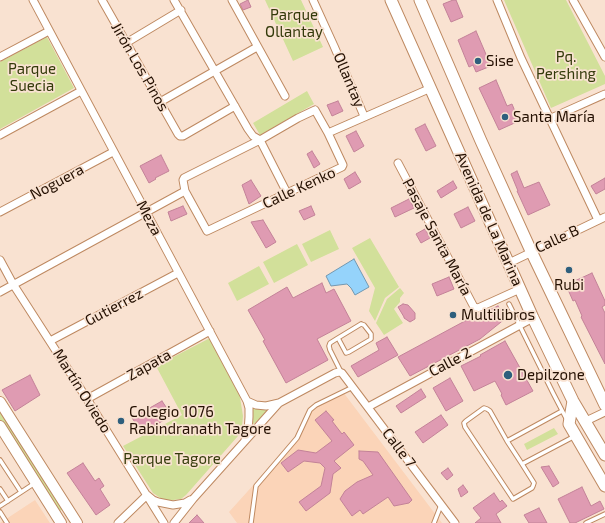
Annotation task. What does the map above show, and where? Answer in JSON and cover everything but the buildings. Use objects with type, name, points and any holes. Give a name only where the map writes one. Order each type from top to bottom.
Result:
[{"type":"main road","name":"Avenida de La Marina","points":[[392,0],[533,318],[573,401],[605,455]]},
{"type":"main road","name":"Avenida de La Marina","points":[[420,0],[481,142],[531,251],[605,405]]},
{"type":"main road","points":[[573,401],[569,424],[605,486]]},
{"type":"main road","points":[[0,402],[77,523]]},
{"type":"main road","points":[[0,426],[60,521],[70,512]]},
{"type":"street","name":"Meza","points":[[33,0],[247,401],[249,417],[248,432],[245,440]]},
{"type":"street","name":"Jirón Los Pinos","points":[[102,0],[180,136],[183,136],[235,106]]},
{"type":"street","points":[[174,0],[248,129],[260,140],[287,193]]},
{"type":"street","points":[[232,0],[284,96]]},
{"type":"street","name":"Ollantay","points":[[313,0],[364,116]]},
{"type":"street","points":[[497,0],[521,58],[549,119],[598,220]]},
{"type":"street","points":[[573,0],[605,57]]},
{"type":"street","points":[[126,42],[181,10]]},
{"type":"street","points":[[0,57],[49,31]]},
{"type":"street","points":[[160,102],[257,47]]},
{"type":"street","points":[[0,292],[185,192],[184,178],[260,140],[298,118],[315,110],[328,133],[430,88]]},
{"type":"street","points":[[0,135],[81,91]]},
{"type":"street","points":[[549,119],[605,94]]},
{"type":"street","name":"Calle Kenko","points":[[185,192],[207,231],[342,167],[328,133]]},
{"type":"street","name":"Noguera","points":[[0,212],[114,152]]},
{"type":"street","name":"Pasaje Santa María","points":[[398,163],[474,307],[478,308],[520,289]]},
{"type":"street","name":"Calle B","points":[[508,262],[605,217]]},
{"type":"street","name":"Martín Oviedo","points":[[0,260],[13,284],[164,523]]},
{"type":"street","name":"Gutierrez","points":[[50,341],[178,273]]},
{"type":"street","name":"Calle 2","points":[[368,407],[533,318]]},
{"type":"street","name":"Zapata","points":[[87,399],[210,331]]},
{"type":"street","points":[[247,401],[256,405],[270,406],[279,403],[334,373],[342,373]]},
{"type":"street","name":"Calle 7","points":[[342,373],[456,523]]},
{"type":"street","points":[[174,523],[193,499],[279,403]]},
{"type":"street","points":[[586,421],[605,412]]},
{"type":"street","points":[[118,523],[147,495],[158,502],[173,505],[185,503],[193,499]]},
{"type":"lane","points":[[509,304],[569,424]]},
{"type":"lane","points":[[338,338],[348,353],[372,337],[364,325],[360,324],[330,343],[330,350],[342,373]]},
{"type":"lane","points":[[251,523],[256,486],[297,438],[310,410],[316,405],[353,387]]},
{"type":"lane","points":[[484,408],[487,409],[490,411],[507,441],[534,483],[532,488],[513,499],[465,427],[464,423],[484,408]]},
{"type":"lane","points":[[507,441],[562,410]]},
{"type":"lane","points":[[522,464],[575,436]]},
{"type":"lane","points":[[0,460],[21,492]]},
{"type":"lane","points":[[0,506],[36,482]]},
{"type":"lane","points":[[0,489],[8,501]]},
{"type":"lane","points":[[434,523],[441,504]]},
{"type":"lane","points":[[0,512],[8,523]]},
{"type":"lane","points":[[586,523],[605,515]]},
{"type":"shaded area","points":[[343,392],[442,523],[237,523],[229,512],[293,441],[309,407]]},
{"type":"shaded area","points":[[35,500],[50,523],[0,523]]},
{"type":"green space","name":"Parque Ollantay","points":[[265,0],[301,0],[323,47],[293,61]]},
{"type":"green space","name":"Pq. Pershing","points":[[504,0],[566,0],[605,76],[605,84],[551,108]]},
{"type":"green space","name":"Parque Suecia","points":[[47,37],[74,88],[0,129],[0,62]]},
{"type":"green space","points":[[307,91],[314,104],[260,135],[253,123]]},
{"type":"green space","points":[[330,230],[339,249],[311,262],[302,244]]},
{"type":"green space","points":[[370,238],[399,287],[385,298],[375,321],[369,311],[375,288],[352,248]]},
{"type":"green space","points":[[297,244],[308,265],[274,283],[263,262]]},
{"type":"green space","points":[[259,266],[269,284],[237,301],[228,283]]},
{"type":"green space","points":[[400,288],[404,293],[400,298],[400,302],[394,309],[403,323],[384,335],[376,323],[387,299]]},
{"type":"green space","name":"Parque Tagore","points":[[210,338],[240,397],[243,416],[242,427],[238,436],[186,495],[181,499],[165,501],[153,493],[123,446],[182,415],[156,366]]},
{"type":"green space","points":[[251,406],[259,409],[270,410],[252,425],[253,419]]},
{"type":"green space","points":[[0,408],[63,507],[62,510],[57,510],[0,421]]},
{"type":"green space","points":[[554,428],[558,434],[527,450],[524,444]]},
{"type":"water","points":[[354,259],[369,287],[355,295],[347,284],[331,286],[326,276]]},
{"type":"place","name":"Sise","points":[[478,61]]},
{"type":"place","name":"Santa María","points":[[505,117]]},
{"type":"place","name":"Rubi","points":[[569,270]]},
{"type":"place","name":"Multilibros","points":[[453,315]]},
{"type":"place","name":"Depilzone","points":[[508,375]]},
{"type":"place","name":"Colegio 1076 Rabindranath Tagore","points":[[121,421]]}]
